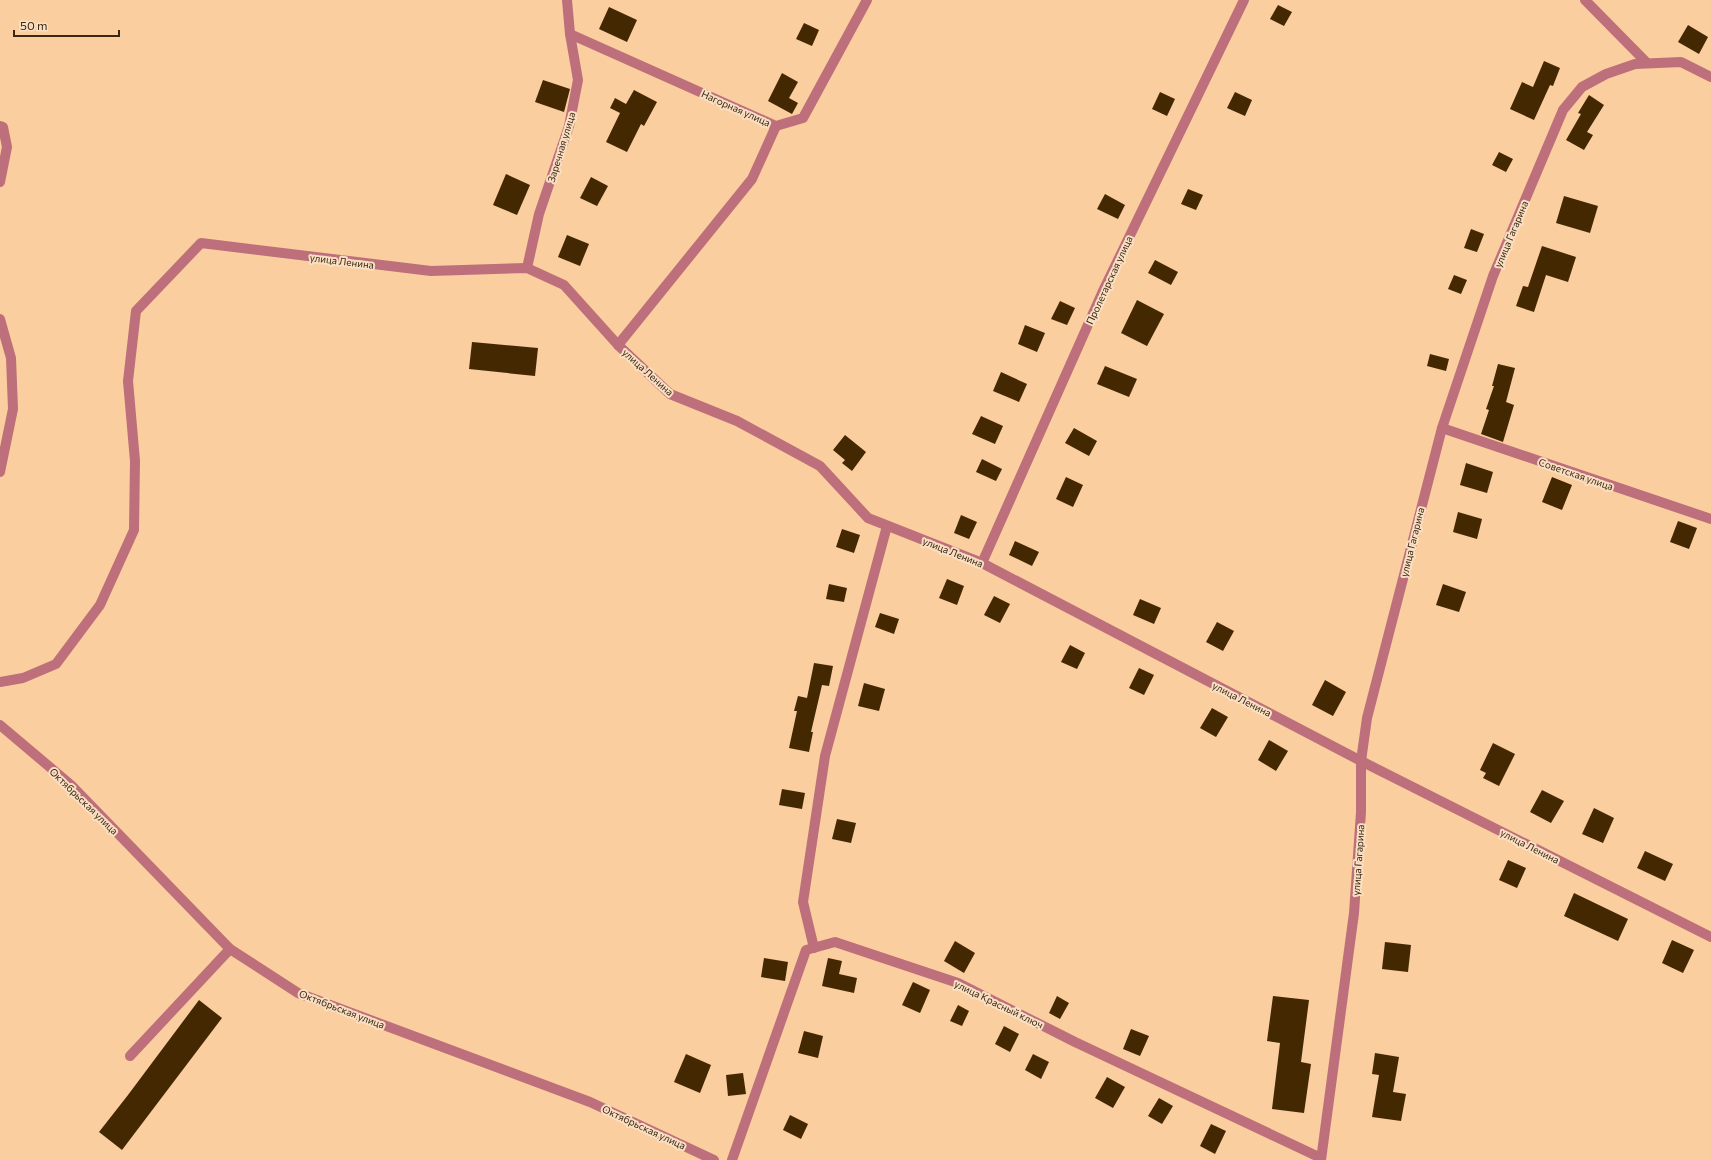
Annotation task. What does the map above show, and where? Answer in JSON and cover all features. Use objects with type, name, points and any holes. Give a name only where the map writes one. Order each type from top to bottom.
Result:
[{"type":"street","name":"Заречная улица","points":[[527,268],[539,214],[569,126],[578,80],[570,34],[567,0]]},
{"type":"street","name":"Нагорная улица","points":[[570,34],[776,126],[803,118],[867,0]]},
{"type":"street","name":"Пролетарская улица","points":[[982,564],[1103,291],[1244,0]]},
{"type":"street","points":[[1585,0],[1647,63]]},
{"type":"street","name":"улица Гагарина","points":[[1321,1159],[1354,913],[1361,812],[1361,761],[1367,718],[1442,428],[1493,276],[1563,110],[1582,86],[1606,74],[1635,64],[1647,63],[1681,62],[1711,77]]},
{"type":"street","points":[[0,126],[3,127],[7,146],[0,182]]},
{"type":"street","points":[[618,345],[752,179],[776,126]]},
{"type":"street","name":"улица Ленина","points":[[0,682],[23,678],[56,664],[100,606],[134,530],[135,460],[128,381],[136,311],[201,243],[431,271],[527,268],[564,285],[618,345],[670,394],[737,421],[820,466],[868,518],[982,564],[1361,761],[1711,937]]},
{"type":"street","points":[[0,319],[11,358],[13,409],[0,472]]},
{"type":"street","name":"Советская улица","points":[[1442,428],[1711,519]]},
{"type":"street","points":[[732,1160],[806,950],[814,948],[803,902],[825,756],[887,526]]},
{"type":"street","name":"Октябрьская улица","points":[[0,725],[71,785],[230,949],[298,993],[590,1102],[714,1160]]},
{"type":"street","name":"улица Красный ключ","points":[[814,948],[835,942],[958,982],[1082,1045],[1321,1159]]},
{"type":"street","points":[[130,1056],[230,949]]},
{"type":"building","points":[[1278,5],[1292,12],[1284,26],[1270,19]]},
{"type":"building","points":[[609,7],[637,20],[627,42],[599,29]]},
{"type":"building","points":[[804,23],[819,30],[812,46],[796,39]]},
{"type":"building","points":[[1688,25],[1708,37],[1699,54],[1678,42]]},
{"type":"building","points":[[1544,61],[1560,68],[1553,86],[1550,85],[1534,120],[1510,109],[1522,82],[1533,87]]},
{"type":"building","points":[[782,73],[798,82],[789,98],[798,103],[792,114],[768,101]]},
{"type":"building","points":[[543,80],[570,89],[564,112],[535,102]]},
{"type":"building","points":[[634,90],[657,102],[644,126],[641,124],[627,152],[606,142],[620,113],[610,108],[615,98],[626,104]]},
{"type":"building","points":[[1160,92],[1175,99],[1167,116],[1152,109]]},
{"type":"building","points":[[1235,92],[1252,100],[1245,116],[1227,108]]},
{"type":"building","points":[[1589,95],[1604,105],[1587,132],[1593,135],[1584,150],[1566,140],[1581,114],[1578,113]]},
{"type":"building","points":[[1499,152],[1513,159],[1506,172],[1492,165]]},
{"type":"building","points":[[506,174],[530,185],[517,215],[493,205]]},
{"type":"building","points":[[591,177],[608,186],[597,206],[580,198]]},
{"type":"building","points":[[1188,189],[1203,195],[1196,210],[1181,204]]},
{"type":"building","points":[[1105,194],[1125,205],[1118,219],[1097,209]]},
{"type":"building","points":[[1564,196],[1598,206],[1590,233],[1556,223]]},
{"type":"building","points":[[1471,229],[1484,234],[1477,252],[1464,248]]},
{"type":"building","points":[[567,235],[589,244],[580,266],[558,257]]},
{"type":"building","points":[[1542,246],[1576,257],[1568,282],[1546,275],[1534,312],[1516,306],[1523,286],[1528,287]]},
{"type":"building","points":[[1155,260],[1178,272],[1171,285],[1148,273]]},
{"type":"building","points":[[1454,275],[1467,280],[1461,294],[1448,289]]},
{"type":"building","points":[[1137,300],[1164,314],[1147,346],[1121,333]]},
{"type":"building","points":[[1060,301],[1075,308],[1067,325],[1051,319]]},
{"type":"building","points":[[1025,325],[1045,333],[1037,352],[1018,344]]},
{"type":"building","points":[[472,342],[538,348],[535,376],[469,369]]},
{"type":"building","points":[[1430,354],[1449,359],[1446,371],[1427,366]]},
{"type":"building","points":[[1498,364],[1515,368],[1506,402],[1514,405],[1503,442],[1481,434],[1489,410],[1486,409],[1494,386],[1492,386]]},
{"type":"building","points":[[1105,366],[1137,379],[1129,397],[1097,384]]},
{"type":"building","points":[[1001,372],[1027,384],[1019,402],[993,391]]},
{"type":"building","points":[[981,416],[1003,426],[995,444],[972,434]]},
{"type":"building","points":[[1074,428],[1097,441],[1089,456],[1065,443]]},
{"type":"building","points":[[845,435],[866,452],[852,471],[842,463],[845,460],[833,450]]},
{"type":"building","points":[[982,459],[1002,469],[996,481],[976,472]]},
{"type":"building","points":[[1466,463],[1493,472],[1487,493],[1460,485]]},
{"type":"building","points":[[1066,477],[1083,485],[1073,507],[1056,499]]},
{"type":"building","points":[[1552,477],[1572,485],[1562,510],[1542,502]]},
{"type":"building","points":[[1458,512],[1482,519],[1477,539],[1453,532]]},
{"type":"building","points":[[961,515],[977,522],[969,539],[954,533]]},
{"type":"building","points":[[1678,521],[1697,528],[1689,549],[1670,542]]},
{"type":"building","points":[[842,529],[860,535],[854,553],[836,547]]},
{"type":"building","points":[[1015,541],[1039,552],[1032,566],[1009,555]]},
{"type":"building","points":[[947,579],[964,586],[957,605],[939,598]]},
{"type":"building","points":[[829,584],[847,588],[844,602],[826,599]]},
{"type":"building","points":[[1443,584],[1466,592],[1459,612],[1436,605]]},
{"type":"building","points":[[994,596],[1010,604],[1000,623],[984,615]]},
{"type":"building","points":[[1140,599],[1161,608],[1154,624],[1133,615]]},
{"type":"building","points":[[880,613],[899,619],[894,634],[875,627]]},
{"type":"building","points":[[1217,622],[1234,631],[1223,651],[1206,642]]},
{"type":"building","points":[[1070,645],[1085,653],[1077,669],[1061,662]]},
{"type":"building","points":[[814,663],[833,666],[829,686],[822,685],[811,732],[813,732],[809,752],[789,748],[797,711],[794,711],[798,696],[807,698]]},
{"type":"building","points":[[1139,668],[1154,675],[1144,695],[1129,688]]},
{"type":"building","points":[[1325,680],[1346,692],[1333,716],[1312,705]]},
{"type":"building","points":[[864,683],[885,689],[879,711],[858,706]]},
{"type":"building","points":[[1212,708],[1228,717],[1216,737],[1200,728]]},
{"type":"building","points":[[1269,740],[1288,751],[1276,771],[1258,760]]},
{"type":"building","points":[[1493,743],[1515,754],[1499,786],[1483,778],[1486,773],[1480,770]]},
{"type":"building","points":[[782,789],[805,793],[802,809],[779,805]]},
{"type":"building","points":[[1542,790],[1564,801],[1551,823],[1530,812]]},
{"type":"building","points":[[1594,808],[1614,818],[1603,843],[1582,834]]},
{"type":"building","points":[[837,819],[856,823],[851,843],[832,839]]},
{"type":"building","points":[[1645,851],[1673,864],[1665,881],[1637,868]]},
{"type":"building","points":[[1508,860],[1526,868],[1517,888],[1499,880]]},
{"type":"building","points":[[1574,893],[1628,919],[1618,941],[1564,916]]},
{"type":"building","points":[[1672,940],[1694,950],[1683,973],[1662,963]]},
{"type":"building","points":[[955,941],[975,953],[964,973],[944,961]]},
{"type":"building","points":[[1385,942],[1411,945],[1408,972],[1382,969]]},
{"type":"building","points":[[764,958],[788,962],[785,981],[761,977]]},
{"type":"building","points":[[828,958],[842,961],[839,974],[857,978],[854,993],[822,986]]},
{"type":"building","points":[[913,982],[930,990],[920,1013],[902,1005]]},
{"type":"building","points":[[1057,996],[1069,1003],[1060,1019],[1049,1013]]},
{"type":"building","points":[[1273,996],[1309,1000],[1301,1062],[1311,1064],[1304,1113],[1272,1109],[1280,1043],[1267,1041]]},
{"type":"building","points":[[199,1000],[222,1018],[122,1150],[99,1132]]},
{"type":"building","points":[[958,1005],[969,1011],[962,1026],[950,1021]]},
{"type":"building","points":[[1004,1026],[1019,1034],[1010,1052],[995,1044]]},
{"type":"building","points":[[1131,1029],[1149,1036],[1140,1056],[1123,1049]]},
{"type":"building","points":[[804,1031],[823,1036],[818,1058],[798,1053]]},
{"type":"building","points":[[1375,1053],[1399,1057],[1393,1092],[1406,1094],[1401,1121],[1372,1117],[1379,1075],[1372,1074]]},
{"type":"building","points":[[686,1054],[711,1065],[700,1093],[674,1082]]},
{"type":"building","points":[[1033,1054],[1049,1062],[1041,1079],[1025,1070]]},
{"type":"building","points":[[743,1073],[746,1094],[728,1096],[726,1075]]},
{"type":"building","points":[[1107,1077],[1125,1087],[1113,1108],[1095,1098]]},
{"type":"building","points":[[1159,1098],[1173,1106],[1162,1124],[1148,1116]]},
{"type":"building","points":[[790,1115],[808,1124],[801,1139],[783,1130]]},
{"type":"building","points":[[1211,1124],[1226,1131],[1215,1154],[1200,1146]]}]
